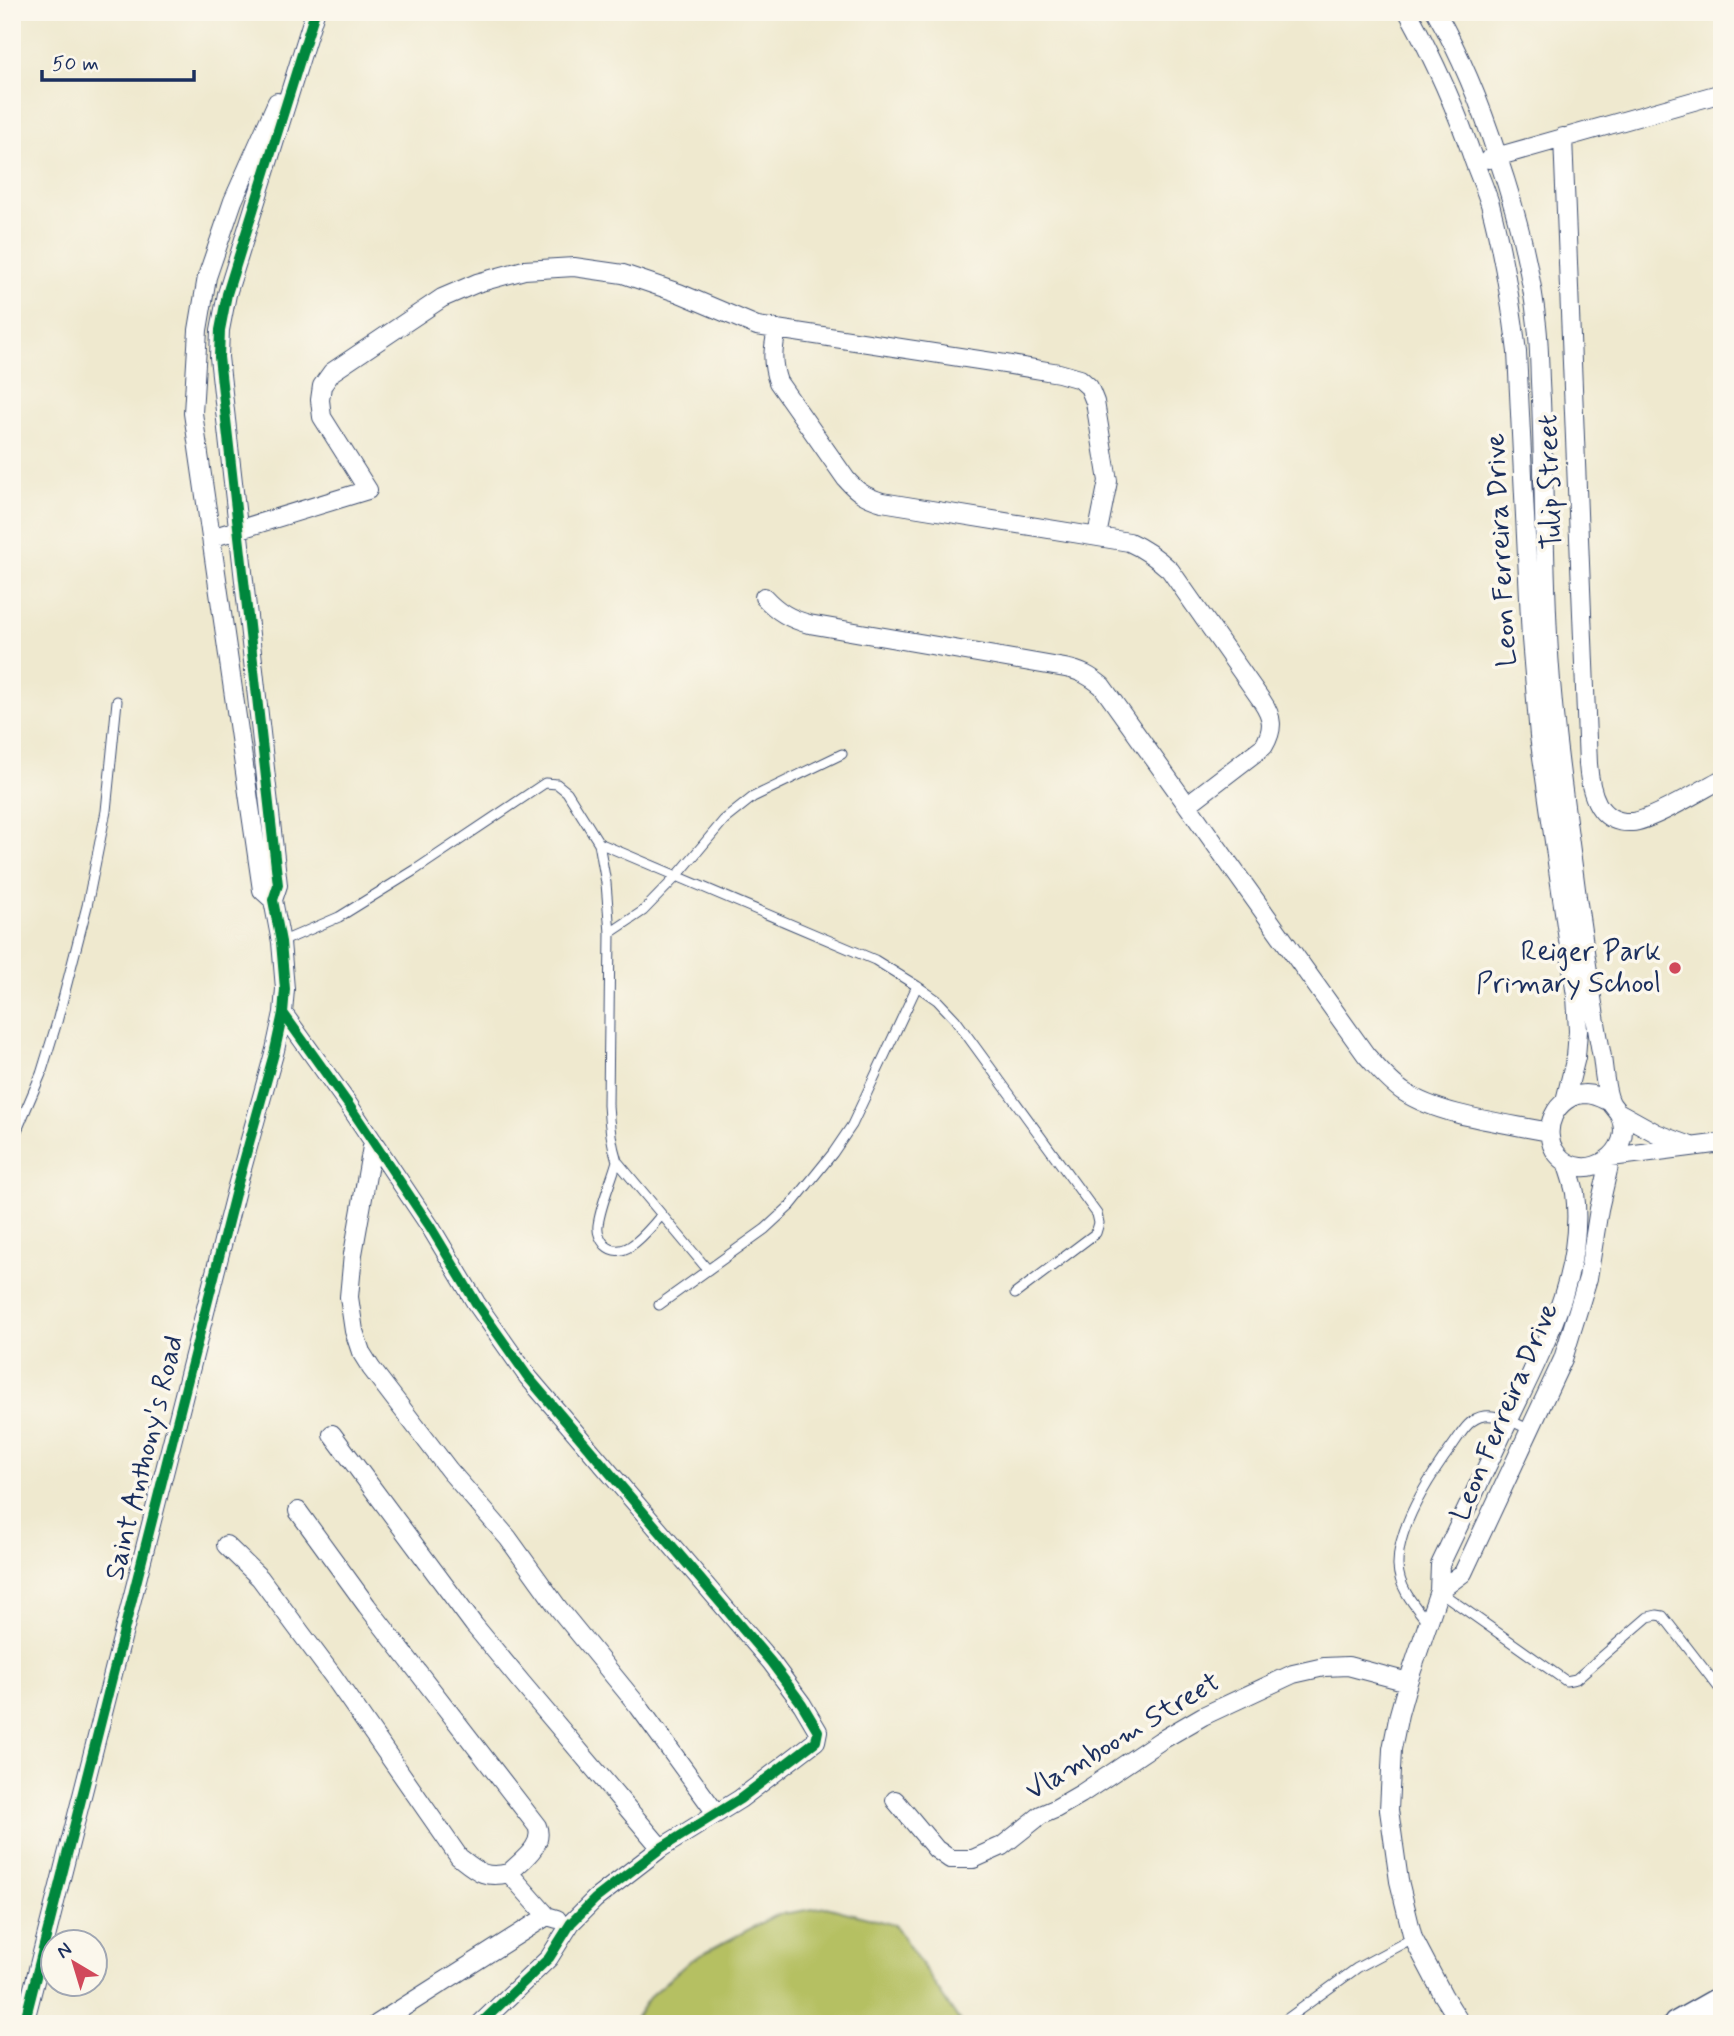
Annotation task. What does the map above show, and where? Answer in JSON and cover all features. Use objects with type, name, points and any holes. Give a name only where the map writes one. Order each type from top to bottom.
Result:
[{"type":"street","name":"Leon Ferreira Drive","points":[[1408,12],[1445,84],[1489,201],[1502,257],[1517,352],[1531,639],[1539,736],[1576,996],[1576,1056],[1565,1101]]},
{"type":"street","name":"Leon Ferreira Drive","points":[[1436,12],[1473,87],[1514,203],[1537,325],[1548,639],[1559,753],[1598,1035],[1614,1107]]},
{"type":"street","points":[[315,13],[227,294],[220,330],[219,357],[278,885],[273,900],[262,890],[193,413],[198,330],[207,277],[233,201],[315,13]]},
{"type":"street","points":[[1475,163],[1722,93]]},
{"type":"street","name":"Tulip Street","points":[[1563,137],[1591,792],[1595,802],[1610,817],[1632,822],[1647,818],[1722,779]]},
{"type":"street","points":[[211,537],[368,490],[322,417],[322,386],[332,372],[442,298],[477,283],[524,270],[574,267],[623,274],[679,293],[757,326],[1005,364],[1080,379],[1089,387],[1095,402],[1108,481],[1097,536]]},
{"type":"street","points":[[777,329],[772,354],[778,382],[855,490],[866,497],[882,502],[1129,542],[1158,558],[1170,570],[1268,710],[1272,733],[1264,746],[1187,804]]},
{"type":"street","points":[[764,597],[782,614],[809,624],[1065,668],[1091,676],[1102,686],[1366,1055],[1386,1077],[1405,1093],[1427,1105],[1549,1132]]},
{"type":"street","name":"Saint Anthony's Road","points":[[24,2024],[236,1190],[275,1050],[285,989],[281,942],[273,900]]},
{"type":"street","points":[[283,1013],[373,1141],[431,1228],[476,1303],[528,1377],[771,1662],[818,1731],[816,1741],[740,1799],[661,1848],[595,1899],[571,1923],[549,1958],[480,2024]]},
{"type":"street","points":[[1614,1107],[1622,1123],[1623,1136],[1611,1157],[1601,1164],[1589,1167],[1566,1162],[1557,1154],[1549,1132],[1556,1109],[1575,1095],[1587,1094],[1599,1096],[1656,1133],[1694,1147]]},
{"type":"street","points":[[373,1141],[353,1254],[349,1297],[354,1331],[361,1352],[449,1470],[508,1538],[559,1609],[639,1707],[716,1813]]},
{"type":"street","points":[[1611,1157],[1722,1143]]},
{"type":"street","name":"Leon Ferreira Drive","points":[[1439,1591],[1463,1573],[1563,1359],[1588,1278],[1611,1157]]},
{"type":"street","name":"Leon Ferreira Drive","points":[[1461,2024],[1413,1938],[1399,1881],[1389,1810],[1392,1749],[1408,1682],[1439,1591],[1440,1565],[1545,1343],[1566,1284],[1574,1243],[1576,1212],[1574,1189],[1566,1162]]},
{"type":"street","points":[[331,1434],[474,1625],[661,1848]]},
{"type":"street","points":[[226,1545],[260,1578],[333,1676],[459,1857],[474,1869],[489,1876],[509,1873],[535,1847],[540,1833],[537,1826],[298,1511]]},
{"type":"street","name":"Vlamboom Street","points":[[895,1800],[936,1849],[950,1859],[973,1859],[1002,1846],[1041,1815],[1055,1810],[1203,1716],[1293,1674],[1324,1667],[1348,1666],[1408,1682]]},
{"type":"street","points":[[509,1873],[547,1916],[571,1923]]},
{"type":"street","points":[[377,2024],[547,1916]]},
{"type":"street","points":[[1676,2024],[1722,1998]]},
{"type":"lane","points":[[12,1142],[41,1074],[87,906],[106,811],[117,701]]},
{"type":"lane","points":[[610,933],[642,911],[677,876],[724,820],[753,797],[842,754]]},
{"type":"lane","points":[[281,942],[339,917],[545,783],[557,784],[567,792],[599,843],[606,883],[610,933],[608,1105],[609,1130],[617,1161],[708,1270]]},
{"type":"lane","points":[[599,843],[875,960],[937,1000],[956,1019],[1097,1214],[1099,1223],[1096,1233],[1015,1294]]},
{"type":"lane","points":[[659,1305],[765,1229],[791,1205],[833,1153],[858,1113],[917,986]]},
{"type":"lane","points":[[617,1161],[597,1228],[600,1239],[610,1250],[621,1251],[632,1245],[662,1215]]},
{"type":"lane","points":[[1428,1623],[1406,1593],[1400,1580],[1398,1565],[1403,1535],[1428,1479],[1471,1421],[1484,1416],[1509,1420],[1530,1430]]},
{"type":"lane","points":[[1439,1591],[1570,1682],[1648,1617],[1663,1616],[1722,1692]]},
{"type":"lane","points":[[1280,2024],[1357,1968],[1413,1938]]},
{"type":"green space","points":[[826,1907],[895,1925],[961,2024],[631,2024],[651,1995],[691,1960],[776,1915]]},
{"type":"cycle path","points":[[24,2024],[283,1013],[285,989],[281,942],[273,900],[278,885],[219,357],[220,330],[227,294],[315,12]]},
{"type":"cycle path","points":[[283,1013],[348,1104],[431,1228],[476,1303],[528,1377],[771,1662],[818,1731],[816,1741],[740,1799],[661,1848],[595,1899],[571,1923],[549,1958],[480,2024]]},
{"type":"place","name":"Reiger Park Primary School","points":[[1675,968]]}]
